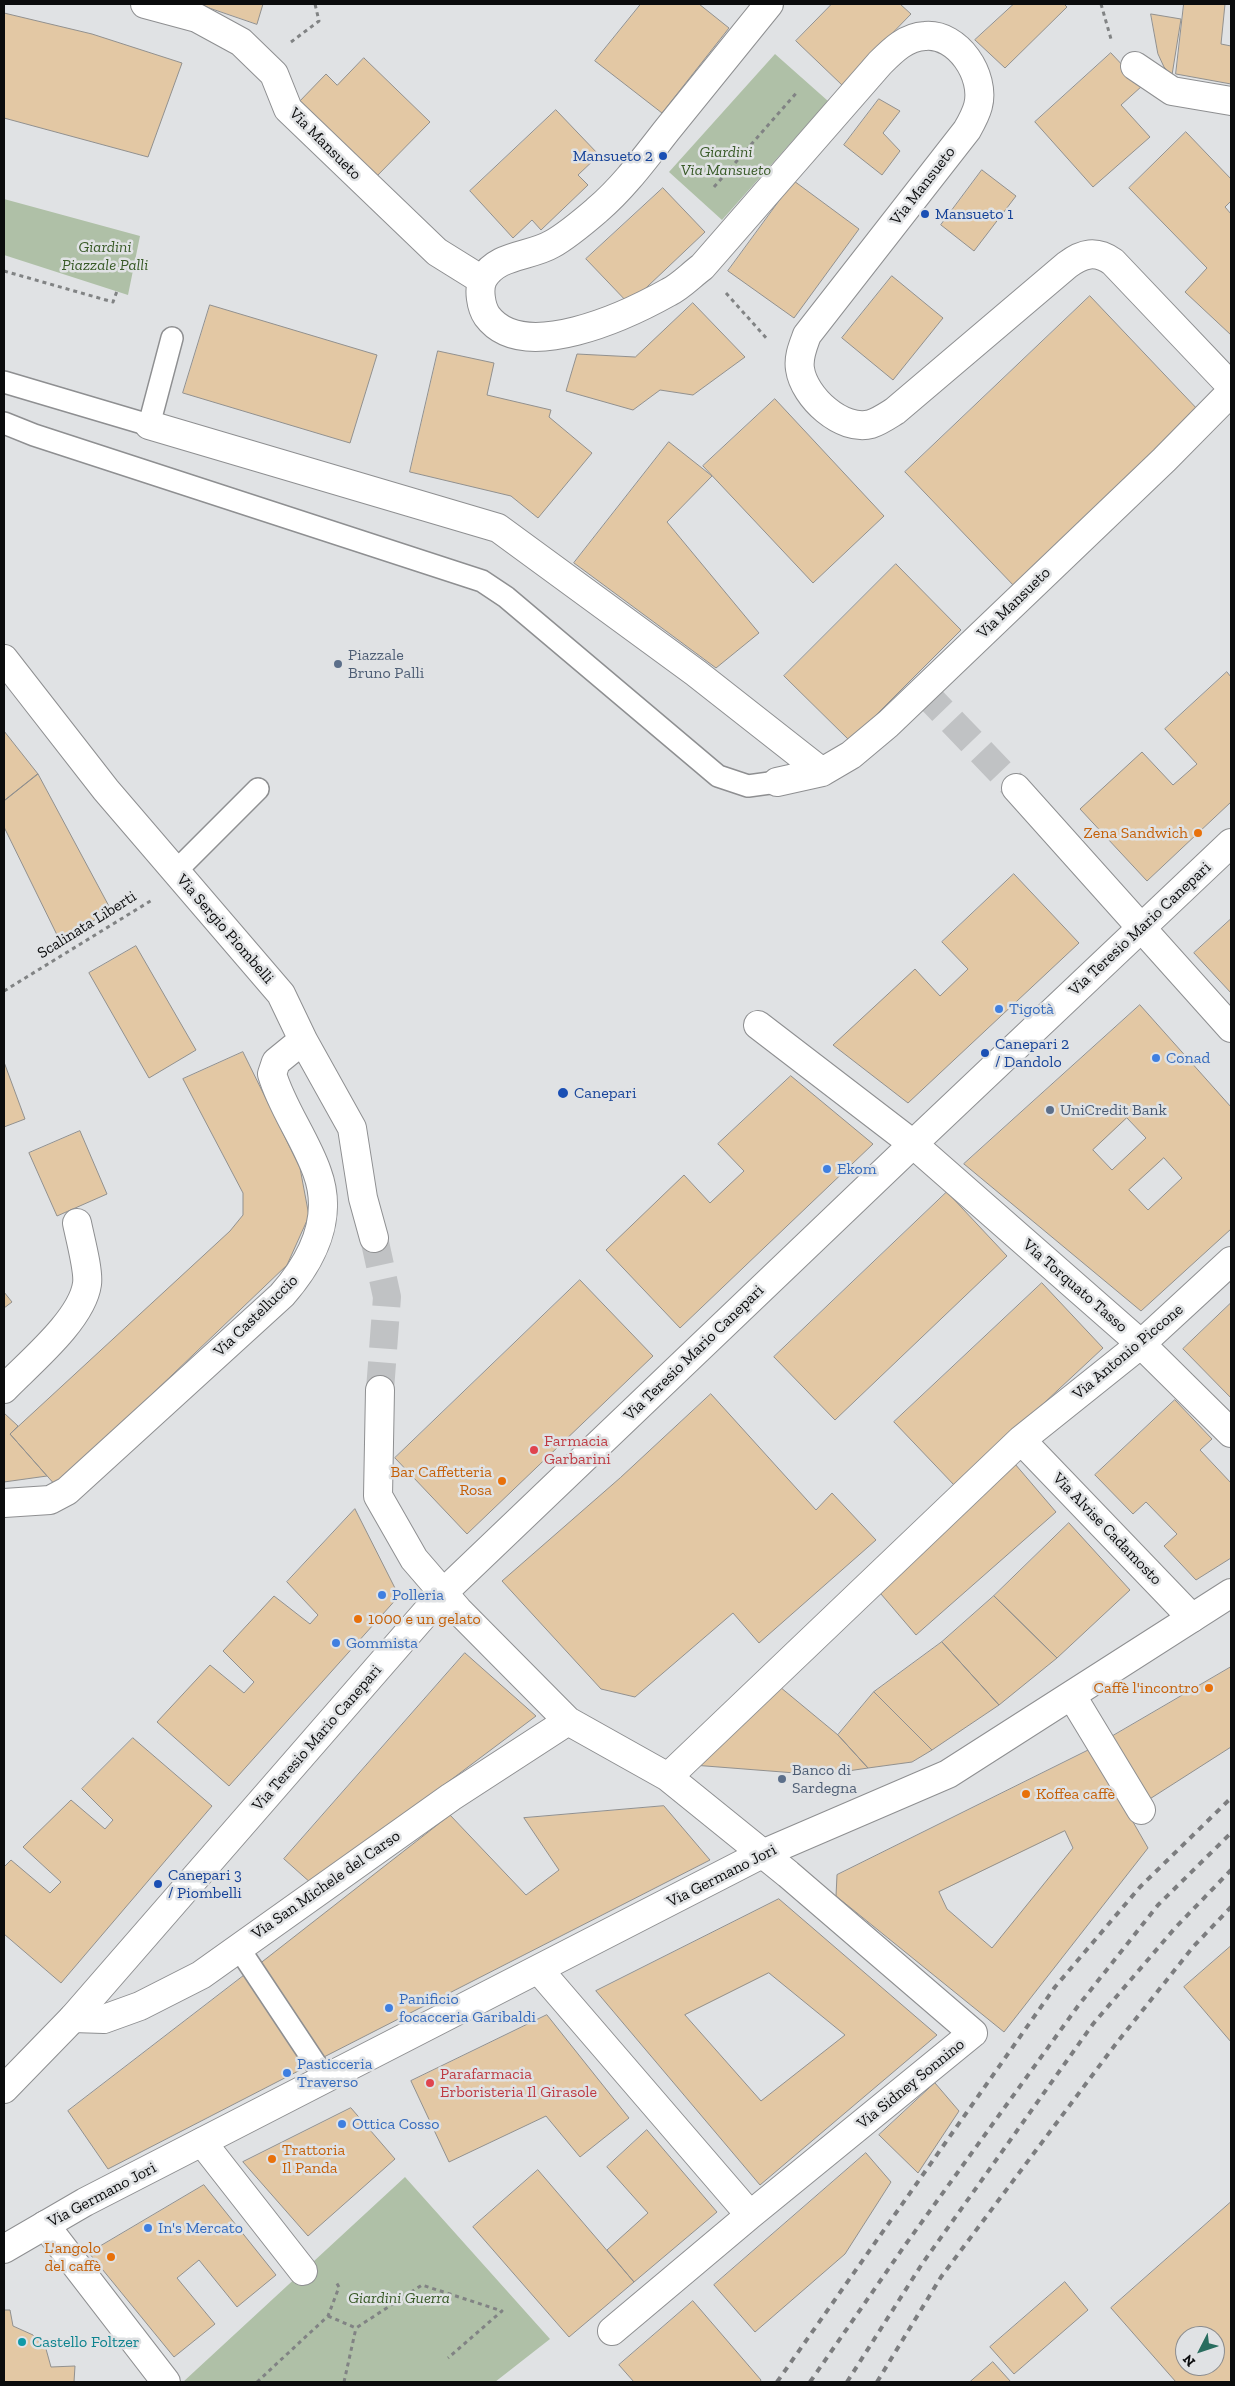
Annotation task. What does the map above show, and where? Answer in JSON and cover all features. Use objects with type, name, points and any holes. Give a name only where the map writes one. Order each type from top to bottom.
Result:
[{"type":"street","name":"Via Mansueto","points":[[144,4],[197,18],[241,42],[274,74],[288,109],[437,252],[482,280],[481,296],[484,311],[493,323],[506,332],[542,336],[593,327],[671,292],[702,267],[880,62],[892,51],[902,44],[923,36],[933,36],[946,40],[958,48],[969,62],[976,77],[978,105],[972,120],[967,130],[813,325],[802,347],[800,370]]},
{"type":"street","points":[[482,280],[508,258],[536,252],[553,244],[599,209],[627,181],[762,6]]},
{"type":"street","points":[[1135,66],[1172,91],[1231,101]]},
{"type":"street","points":[[800,370],[809,390],[827,411],[840,419],[855,424],[869,424],[895,411],[1074,259],[1093,253],[1104,256],[1113,262],[1231,386]]},
{"type":"street","name":"Via Mansueto","points":[[777,782],[822,772],[851,755],[888,724],[1164,460],[1231,392]]},
{"type":"street","points":[[149,426],[498,528],[696,673],[822,772]]},
{"type":"street","name":"Via Sergio Piombelli","points":[[4,658],[106,790],[281,994],[303,1040],[352,1128],[363,1198],[374,1238]]},
{"type":"street","points":[[1016,788],[1231,1028]]},
{"type":"street","name":"Via Teresio Mario Canepari","points":[[4,2089],[73,2018],[443,1593],[1231,843]]},
{"type":"street","name":"Via Torquato Tasso","points":[[758,1025],[913,1144],[1141,1344],[1231,1433]]},
{"type":"street","name":"Via Castelluccio","points":[[4,1504],[50,1500],[67,1491],[282,1295],[305,1266],[319,1232],[322,1190],[317,1172],[272,1074],[276,1062],[303,1040]]},
{"type":"street","points":[[4,1389],[58,1332],[76,1310],[84,1295],[87,1282],[77,1223]]},
{"type":"street","name":"Via Antonio Piccone","points":[[668,1777],[1021,1440],[1141,1344],[1231,1261]]},
{"type":"street","points":[[380,1390],[378,1496],[414,1560],[443,1593],[568,1721],[668,1777],[762,1854]]},
{"type":"street","name":"Via Alvise Cadamosto","points":[[1021,1440],[1192,1618]]},
{"type":"street","name":"Via Germano Jori","points":[[4,2249],[85,2202],[762,1854],[948,1774],[1231,1594]]},
{"type":"street","points":[[1072,1696],[1141,1810]]},
{"type":"street","name":"Via San Michele del Carso","points":[[73,2018],[104,2019],[140,2006],[201,1975],[451,1797],[568,1721]]},
{"type":"street","name":"Via Sidney Sonnino","points":[[612,2331],[750,2215],[974,2033],[762,1854]]},
{"type":"street","points":[[539,1970],[750,2215]]},
{"type":"street","points":[[202,2142],[303,2271]]},
{"type":"street","points":[[45,2225],[166,2382]]},
{"type":"lane","points":[[4,382],[149,426],[172,338]]},
{"type":"lane","points":[[4,423],[34,436],[482,581],[506,597],[718,776],[748,786],[777,782]]},
{"type":"lane","points":[[180,876],[258,789]]},
{"type":"lane","points":[[238,1947],[325,2078]]},
{"type":"path","points":[[241,42],[264,40],[289,44],[319,20],[315,4]]},
{"type":"path","points":[[714,187],[798,91]]},
{"type":"path","points":[[702,267],[788,362],[800,370]]},
{"type":"path","points":[[4,271],[113,302],[117,291]]},
{"type":"path","name":"Scalinata Liberti","points":[[4,991],[180,876]]},
{"type":"path","points":[[257,2382],[328,2316],[339,2288],[332,2275],[303,2271]]},
{"type":"path","points":[[344,2382],[356,2328],[422,2285],[502,2311],[448,2358]]},
{"type":"path","points":[[328,2316],[356,2328]]},
{"type":"green space","name":"Giardini Via Mansueto","points":[[775,54],[828,101],[722,220],[669,172]]},
{"type":"green space","name":"Giardini Piazzale Palli","points":[[4,199],[140,236],[128,295],[4,255]]},
{"type":"green space","name":"Giardini Guerra","points":[[405,2177],[550,2339],[495,2382],[183,2382]]},
{"type":"building","points":[[198,4],[263,4],[257,24]]},
{"type":"building","points":[[641,4],[699,4],[729,28],[662,113],[595,61]]},
{"type":"building","points":[[832,4],[900,4],[911,14],[842,85],[796,41]]},
{"type":"building","points":[[1014,4],[1064,4],[1067,7],[1005,68],[975,40]]},
{"type":"building","points":[[1184,4],[1225,4],[1221,44],[1231,46],[1231,84],[1176,74]]},
{"type":"building","points":[[4,13],[92,34],[182,63],[148,157],[4,118]]},
{"type":"building","points":[[1151,14],[1181,19],[1172,75],[1164,67],[1158,54]]},
{"type":"building","points":[[1111,53],[1142,86],[1121,105],[1150,137],[1093,187],[1035,122]]},
{"type":"building","points":[[364,58],[430,122],[374,179],[297,104],[326,74],[337,85]]},
{"type":"building","points":[[879,99],[900,111],[883,133],[900,151],[882,175],[844,145]]},
{"type":"building","points":[[556,110],[599,155],[578,175],[588,185],[541,230],[532,220],[513,238],[470,191]]},
{"type":"building","points":[[1186,132],[1231,179],[1231,201],[1225,207],[1231,214],[1231,335],[1185,292],[1207,268],[1129,188]]},
{"type":"building","points":[[982,170],[1016,196],[974,251],[941,225]]},
{"type":"building","points":[[794,181],[859,229],[794,318],[728,271]]},
{"type":"building","points":[[663,188],[705,232],[629,304],[586,259]]},
{"type":"building","points":[[892,276],[943,318],[893,380],[842,338]]},
{"type":"building","points":[[1090,296],[1200,412],[1015,587],[905,472]]},
{"type":"building","points":[[693,303],[745,357],[693,395],[660,390],[633,410],[566,391],[577,354],[635,357]]},
{"type":"building","points":[[210,305],[377,355],[350,443],[183,393]]},
{"type":"building","points":[[438,351],[494,363],[487,395],[551,410],[549,417],[592,453],[538,518],[511,496],[410,472]]},
{"type":"building","points":[[775,399],[884,516],[813,583],[703,466]]},
{"type":"building","points":[[669,442],[712,476],[667,522],[759,633],[716,668],[574,563]]},
{"type":"building","points":[[896,564],[961,630],[850,741],[784,676]]},
{"type":"building","points":[[1227,672],[1231,677],[1231,802],[1147,881],[1080,809],[1142,752],[1173,785],[1197,764],[1165,729]]},
{"type":"building","points":[[4,731],[38,774],[4,801]]},
{"type":"building","points":[[38,774],[111,910],[60,941],[4,827],[4,801]]},
{"type":"building","points":[[1014,874],[1079,943],[908,1103],[833,1045],[915,969],[940,996],[968,969],[942,942]]},
{"type":"building","points":[[1231,919],[1231,993],[1194,953]]},
{"type":"building","points":[[136,946],[196,1050],[149,1078],[89,973]]},
{"type":"building","points":[[1140,1005],[1231,1107],[1231,1229],[1141,1311],[964,1164]],"holes":[[[1127,1118],[1146,1138],[1112,1170],[1093,1150]],[[1164,1158],[1182,1178],[1148,1210],[1129,1190]]]},
{"type":"building","points":[[243,1052],[300,1168],[309,1216],[287,1265],[56,1486],[10,1434],[230,1231],[243,1215],[243,1193],[183,1079]]},
{"type":"building","points":[[4,1062],[25,1119],[4,1127]]},
{"type":"building","points":[[791,1076],[873,1144],[680,1328],[606,1250],[684,1175],[710,1203],[744,1171],[718,1144]]},
{"type":"building","points":[[80,1131],[107,1194],[57,1216],[29,1153]]},
{"type":"building","points":[[947,1192],[1007,1256],[835,1420],[774,1357]]},
{"type":"building","points":[[580,1280],[653,1356],[467,1534],[395,1458]]},
{"type":"building","points":[[1042,1283],[1103,1348],[955,1486],[894,1422]]},
{"type":"building","points":[[4,1292],[12,1302],[4,1308]]},
{"type":"building","points":[[1231,1303],[1231,1398],[1183,1349]]},
{"type":"building","points":[[711,1394],[816,1510],[832,1493],[876,1540],[759,1643],[733,1613],[635,1697],[601,1689],[502,1581],[620,1478]]},
{"type":"building","points":[[1175,1400],[1212,1439],[1200,1450],[1231,1483],[1231,1558],[1196,1580],[1164,1546],[1177,1534],[1146,1502],[1133,1514],[1095,1475]]},
{"type":"building","points":[[4,1413],[18,1426],[10,1434],[47,1476],[4,1482]]},
{"type":"building","points":[[1015,1464],[1056,1512],[916,1635],[875,1587]]},
{"type":"building","points":[[355,1509],[399,1596],[229,1786],[157,1722],[210,1665],[244,1693],[254,1682],[223,1651],[274,1596],[310,1624],[318,1615],[287,1582]]},
{"type":"building","points":[[1069,1523],[1130,1590],[1057,1658],[994,1596]]},
{"type":"building","points":[[994,1596],[1057,1658],[999,1705],[942,1642]]},
{"type":"building","points":[[942,1642],[999,1705],[932,1750],[874,1692]]},
{"type":"building","points":[[465,1653],[536,1716],[312,1884],[284,1859]]},
{"type":"building","points":[[1231,1667],[1231,1747],[1145,1802],[1106,1740]]},
{"type":"building","points":[[774,1682],[838,1735],[868,1768],[821,1775],[693,1765]]},
{"type":"building","points":[[874,1692],[932,1750],[912,1762],[868,1768],[838,1735]]},
{"type":"building","points":[[133,1738],[212,1806],[61,1983],[4,1934],[4,1867],[11,1860],[50,1893],[61,1882],[23,1847],[71,1800],[105,1829],[113,1820],[82,1789]]},
{"type":"building","points":[[1091,1749],[1148,1848],[1004,2032],[836,1896],[837,1875]],"holes":[[[1065,1831],[1073,1848],[992,1948],[947,1909],[939,1892]]]},
{"type":"building","points":[[664,1806],[710,1860],[320,2059],[258,1965],[450,1815],[526,1895],[559,1870],[524,1818]]},
{"type":"building","points":[[779,1899],[937,2035],[760,2185],[596,1991]],"holes":[[[769,1973],[845,2035],[761,2101],[685,2015]]]},
{"type":"building","points":[[1231,1946],[1231,2042],[1184,1987]]},
{"type":"building","points":[[246,1974],[308,2066],[108,2169],[68,2111]]},
{"type":"building","points":[[547,2015],[629,2118],[580,2157],[546,2116],[449,2162],[411,2081]]},
{"type":"building","points":[[935,2083],[959,2111],[918,2173],[879,2135]]},
{"type":"building","points":[[351,2108],[395,2159],[308,2236],[243,2162]]},
{"type":"building","points":[[647,2130],[717,2212],[634,2282],[607,2250],[648,2213],[607,2167]]},
{"type":"building","points":[[866,2153],[891,2182],[845,2254],[755,2332],[714,2285]]},
{"type":"building","points":[[538,2170],[634,2282],[569,2337],[473,2227]]},
{"type":"building","points":[[204,2185],[276,2275],[237,2307],[199,2260],[177,2278],[215,2324],[174,2357],[89,2253]]},
{"type":"building","points":[[1231,2202],[1231,2382],[1176,2382],[1111,2308]]},
{"type":"building","points":[[1065,2282],[1088,2310],[1014,2374],[990,2347]]},
{"type":"building","points":[[693,2301],[761,2380],[760,2382],[634,2382],[619,2365]]},
{"type":"building","name":"Castello Foltzer","points":[[4,2310],[10,2310],[13,2326],[33,2335],[46,2349],[51,2367],[75,2366],[74,2382],[4,2382]]},
{"type":"building","points":[[993,2362],[1011,2382],[970,2382]]},
{"type":"tunnel","points":[[923,691],[1016,788]]},
{"type":"tunnel","points":[[374,1238],[387,1297],[380,1390]]},
{"type":"railway","points":[[777,2382],[1055,1987],[1140,1887],[1231,1798]]},
{"type":"railway","points":[[810,2382],[903,2248],[1078,2006],[1158,1905],[1231,1833]]},
{"type":"railway","points":[[847,2382],[922,2264],[1093,2024],[1175,1928],[1231,1870]]},
{"type":"railway","points":[[877,2382],[941,2277],[1115,2045],[1193,1947],[1231,1907]]},
{"type":"place","name":"Mansueto 2","points":[[663,156]]},
{"type":"place","name":"Mansueto 1","points":[[925,214]]},
{"type":"place","name":"Piazzale Bruno Palli","points":[[338,664]]},
{"type":"place","name":"Zena Sandwich","points":[[1198,833]]},
{"type":"place","name":"Tigotà","points":[[999,1009]]},
{"type":"place","name":"Canepari 2 / Dandolo","points":[[985,1053]]},
{"type":"place","name":"Conad","points":[[1156,1058]]},
{"type":"place","name":"Canepari","points":[[563,1093]]},
{"type":"place","name":"UniCredit Bank","points":[[1050,1110]]},
{"type":"place","name":"Ekom","points":[[827,1169]]},
{"type":"place","name":"Farmacia Garbarini","points":[[534,1450]]},
{"type":"place","name":"Bar Caffetteria Rosa","points":[[502,1481]]},
{"type":"place","name":"Polleria","points":[[382,1595]]},
{"type":"place","name":"1000 e un gelato","points":[[358,1619]]},
{"type":"place","name":"Gommista","points":[[336,1643]]},
{"type":"place","name":"Caffè l'incontro","points":[[1209,1688]]},
{"type":"place","name":"Banco di Sardegna","points":[[782,1779]]},
{"type":"place","name":"Koffea caffè","points":[[1026,1794]]},
{"type":"place","name":"Canepari 3 / Piombelli","points":[[158,1884]]},
{"type":"place","name":"Panificio focacceria Garibaldi","points":[[389,2008]]},
{"type":"place","name":"Pasticceria Traverso","points":[[287,2073]]},
{"type":"place","name":"Parafarmacia Erboristeria Il Girasole","points":[[430,2083]]},
{"type":"place","name":"Ottica Cosso","points":[[342,2124]]},
{"type":"place","name":"Trattoria Il Panda","points":[[272,2159]]},
{"type":"place","name":"In's Mercato","points":[[148,2228]]},
{"type":"place","name":"L'angolo del caffè","points":[[111,2257]]},
{"type":"place","name":"Castello Foltzer","points":[[22,2342]]}]
